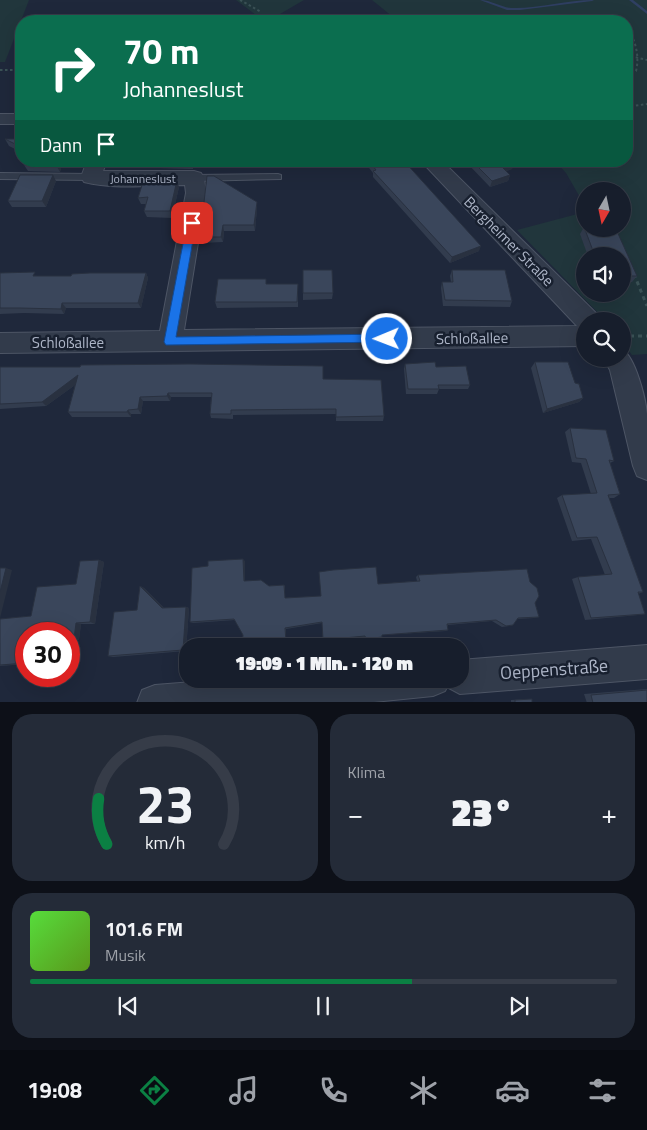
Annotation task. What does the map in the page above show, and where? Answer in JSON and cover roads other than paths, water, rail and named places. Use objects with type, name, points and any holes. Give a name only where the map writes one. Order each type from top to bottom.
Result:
[{"type":"street","points":[[0,119],[15,119]]},
{"type":"street","name":"Bergheimer Straße","points":[[436,167],[579,312]]},
{"type":"street","name":"Johanneslust","points":[[94,169],[113,179],[194,178],[196,193],[170,342]]},
{"type":"street","name":"Schloßallee","points":[[0,343],[576,336]]},
{"type":"street","points":[[622,367],[647,466]]},
{"type":"street","name":"Oeppenstraße","points":[[469,676],[647,662]]},
{"type":"street","points":[[155,702],[324,688]]},
{"type":"lane","name":"Johanneslust","points":[[0,176],[94,169]]},
{"type":"lane","name":"Johanneslust","points":[[194,178],[278,176]]},
{"type":"waterway","points":[[482,0],[507,9],[592,0]]},
{"type":"waterway","points":[[631,0],[647,13]]}]
